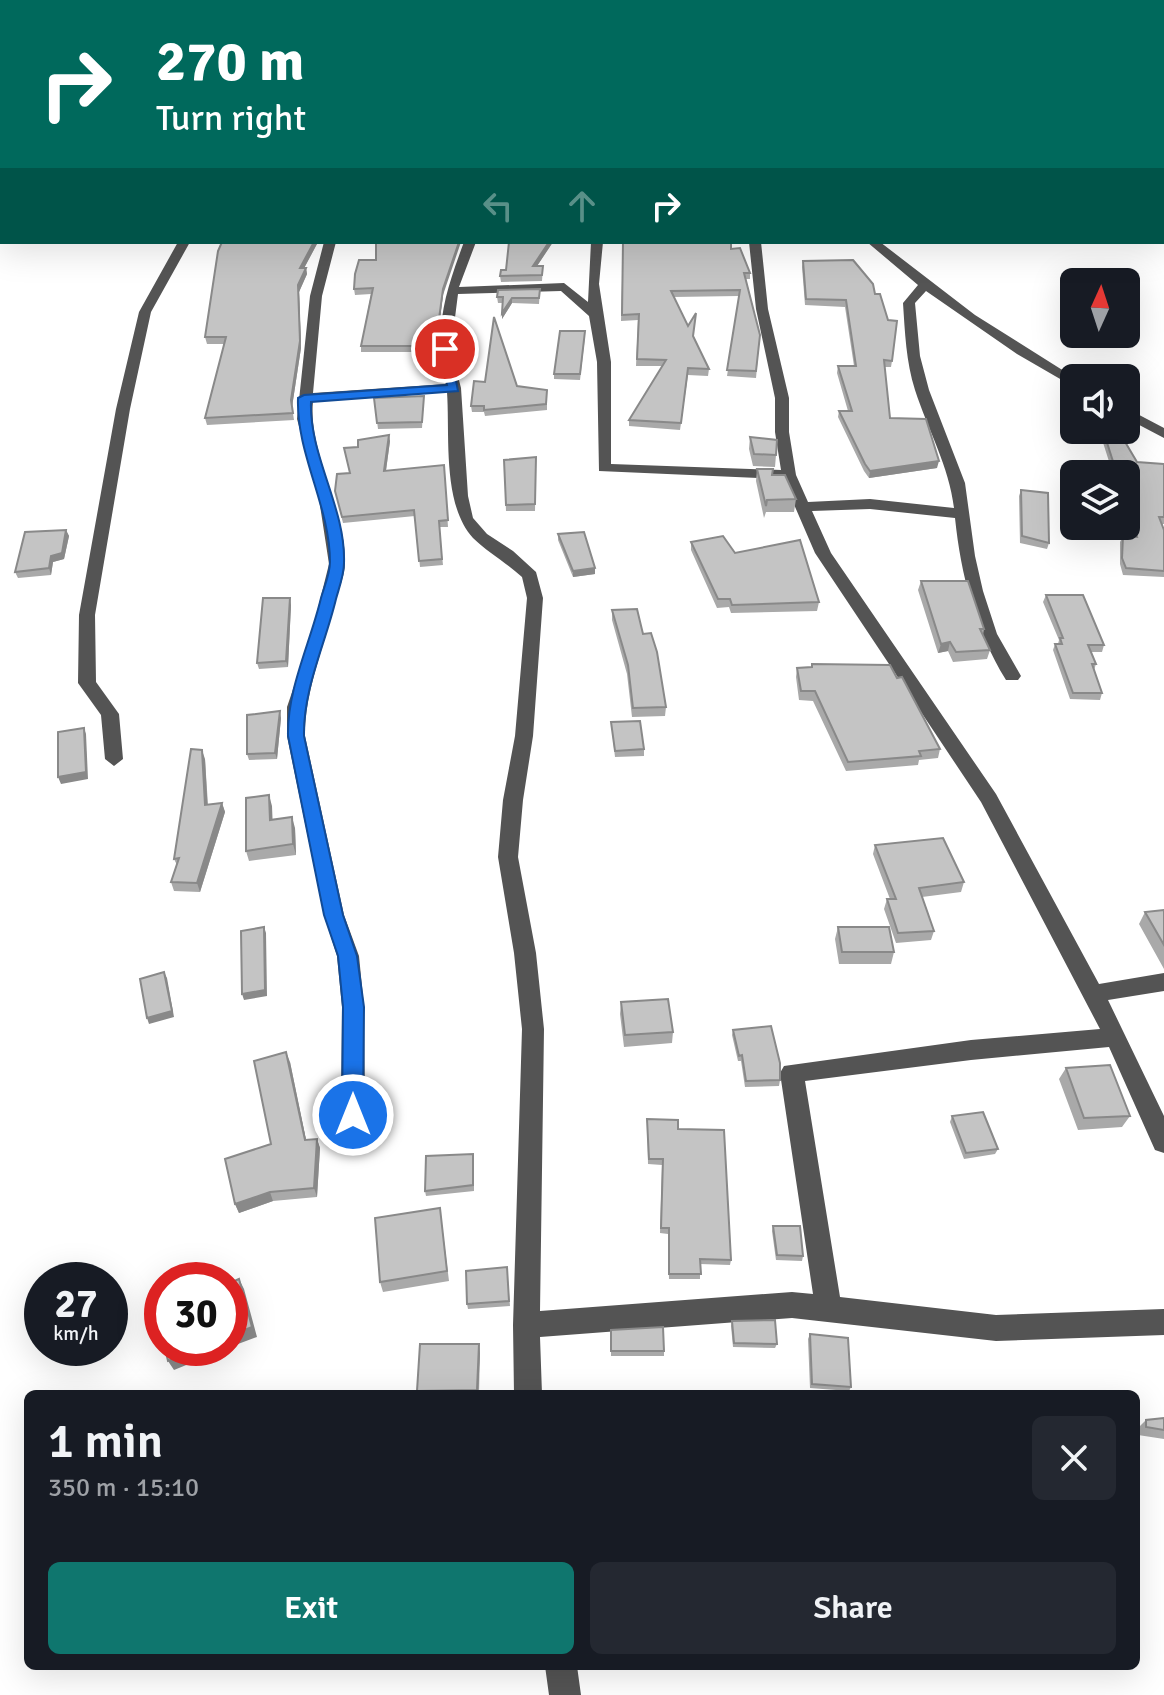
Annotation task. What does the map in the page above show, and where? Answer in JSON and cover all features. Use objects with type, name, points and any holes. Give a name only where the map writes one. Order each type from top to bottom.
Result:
[{"type":"street","points":[[114,759],[110,714],[87,683],[87,615],[123,409],[145,312],[183,244]]},
{"type":"street","points":[[329,244],[316,296],[304,419],[327,499],[337,564],[319,636],[296,707],[296,736],[334,915],[348,956],[353,1007],[353,1115]]},
{"type":"street","points":[[469,244],[452,291],[445,349],[454,388],[460,496],[466,519],[481,537],[507,554],[530,575],[535,598],[524,736],[513,800],[508,857],[525,953],[533,1029],[526,1325],[528,1390]]},
{"type":"street","points":[[597,244],[593,284],[604,362],[604,468],[789,475]]},
{"type":"street","points":[[755,244],[762,309],[782,398],[782,432],[789,475],[802,507],[823,553],[989,799],[1116,1037],[1164,1142]]},
{"type":"street","points":[[875,244],[925,284],[1027,357],[1060,375]]},
{"type":"street","points":[[925,284],[909,303],[913,356],[934,426],[958,483],[967,556],[975,591],[989,634],[1012,676]]},
{"type":"street","points":[[452,291],[564,287],[595,315]]},
{"type":"street","points":[[304,398],[454,388]]},
{"type":"street","points":[[1140,420],[1164,434]]},
{"type":"street","points":[[802,507],[870,504],[964,514]]},
{"type":"street","points":[[1091,994],[1164,982]]},
{"type":"street","points":[[828,1308],[792,1073],[971,1050],[1116,1037]]},
{"type":"street","points":[[526,1325],[792,1305],[939,1324],[996,1328],[1164,1322]]},
{"type":"street","points":[[562,1670],[565,1695]]},
{"type":"building","points":[[221,244],[313,244],[300,268],[306,268],[298,285],[300,341],[291,400],[293,413],[205,418],[226,337],[205,337]]},
{"type":"building","points":[[376,244],[458,244],[443,289],[437,334],[426,333],[423,346],[361,346],[373,288],[354,289],[355,274],[359,260],[376,260]]},
{"type":"building","points":[[509,244],[548,244],[533,266],[543,266],[542,275],[500,276],[501,270],[506,270]]},
{"type":"building","points":[[623,244],[731,244],[731,249],[740,248],[750,273],[744,273],[760,335],[756,371],[727,370],[740,290],[671,291],[688,326],[696,313],[693,336],[709,369],[688,368],[681,423],[629,420],[666,360],[637,359],[639,314],[622,315]]},
{"type":"building","points":[[853,260],[873,284],[875,294],[880,294],[888,320],[897,321],[892,361],[884,360],[890,418],[926,419],[939,461],[870,471],[839,411],[852,411],[838,366],[856,366],[846,300],[806,299],[803,261]]},
{"type":"building","points":[[540,289],[539,298],[512,298],[502,313],[503,297],[497,297],[498,290]]},
{"type":"building","points":[[494,317],[517,386],[547,390],[546,404],[484,410],[484,406],[471,406],[474,381],[485,382]]},
{"type":"building","points":[[560,331],[585,331],[580,374],[554,374]]},
{"type":"building","points":[[424,396],[422,422],[377,423],[374,398]]},
{"type":"building","points":[[389,435],[384,471],[444,465],[448,520],[439,521],[442,559],[419,561],[414,510],[342,517],[335,491],[337,474],[350,473],[344,448],[358,447],[358,440]]},
{"type":"building","points":[[750,437],[777,440],[776,455],[754,454]]},
{"type":"building","points":[[1107,444],[1126,444],[1136,460],[1113,460]]},
{"type":"building","points":[[536,457],[535,504],[506,505],[504,460]]},
{"type":"building","points":[[1140,462],[1164,464],[1164,517],[1159,517],[1164,530],[1164,571],[1126,568],[1122,558],[1123,540],[1140,540]]},
{"type":"building","points":[[757,469],[773,469],[772,475],[785,475],[796,499],[767,500],[766,506]]},
{"type":"building","points":[[1021,490],[1048,493],[1049,543],[1022,536]]},
{"type":"building","points":[[66,530],[62,553],[51,556],[49,568],[15,572],[25,532]]},
{"type":"building","points":[[584,532],[595,568],[573,571],[558,534]]},
{"type":"building","points":[[723,536],[735,553],[800,540],[819,602],[732,605],[730,599],[718,599],[691,542]]},
{"type":"building","points":[[921,581],[968,581],[984,629],[980,629],[990,650],[956,652],[950,642],[941,644]]},
{"type":"building","points":[[1046,595],[1083,595],[1104,645],[1088,645],[1102,693],[1073,693],[1055,644],[1062,644],[1060,638],[1063,638]]},
{"type":"building","points":[[263,598],[290,598],[286,661],[257,663]]},
{"type":"building","points":[[637,609],[643,634],[651,633],[657,652],[666,707],[633,708],[628,665],[612,610]]},
{"type":"building","points":[[812,664],[890,665],[897,678],[902,677],[940,749],[919,751],[921,756],[848,762],[815,691],[801,691],[797,668],[812,667]]},
{"type":"building","points":[[280,711],[275,753],[247,754],[247,715]]},
{"type":"building","points":[[640,721],[644,749],[615,751],[611,722]]},
{"type":"building","points":[[84,728],[86,772],[58,777],[58,732]]},
{"type":"building","points":[[191,749],[202,750],[205,805],[222,803],[197,883],[171,882],[179,858],[174,859]]},
{"type":"building","points":[[269,795],[270,820],[292,817],[293,844],[246,851],[246,798]]},
{"type":"building","points":[[943,838],[964,882],[919,888],[934,931],[898,933],[887,899],[896,899],[875,845]]},
{"type":"building","points":[[1164,910],[1164,945],[1145,912]]},
{"type":"building","points":[[264,927],[265,990],[242,994],[241,931]]},
{"type":"building","points":[[838,927],[889,927],[894,952],[842,952]]},
{"type":"building","points":[[164,972],[172,1011],[147,1018],[140,979]]},
{"type":"building","points":[[668,999],[673,1032],[625,1035],[621,1002]]},
{"type":"building","points":[[771,1026],[780,1063],[780,1080],[746,1081],[742,1055],[739,1056],[733,1030]]},
{"type":"building","points":[[286,1052],[305,1140],[317,1139],[314,1188],[270,1192],[235,1204],[225,1159],[271,1144],[254,1061]]},
{"type":"building","points":[[1110,1065],[1130,1116],[1084,1118],[1066,1068]]},
{"type":"building","points":[[983,1112],[998,1149],[966,1153],[952,1116]]},
{"type":"building","points":[[647,1119],[678,1120],[678,1129],[724,1130],[731,1260],[700,1259],[701,1274],[669,1274],[669,1228],[661,1228],[663,1159],[649,1159]]},
{"type":"building","points":[[473,1154],[473,1185],[425,1191],[426,1156]]},
{"type":"building","points":[[440,1208],[447,1271],[380,1282],[375,1218]]},
{"type":"building","points":[[773,1226],[800,1226],[803,1256],[777,1255]]},
{"type":"building","points":[[507,1267],[509,1301],[467,1304],[466,1271]]},
{"type":"building","points":[[775,1320],[777,1344],[734,1343],[732,1321]]},
{"type":"building","points":[[663,1327],[664,1351],[611,1351],[611,1330]]},
{"type":"building","points":[[810,1334],[848,1338],[851,1387],[812,1384]]},
{"type":"building","points":[[420,1344],[479,1344],[477,1390],[417,1390]]},
{"type":"building","points":[[1164,1418],[1164,1430],[1146,1427],[1146,1420]]},
{"type":"route","points":[[353,1115],[353,1007],[348,956],[334,915],[296,736],[296,707],[319,636],[337,564],[327,499],[304,419],[304,398],[454,388],[445,349]]}]
